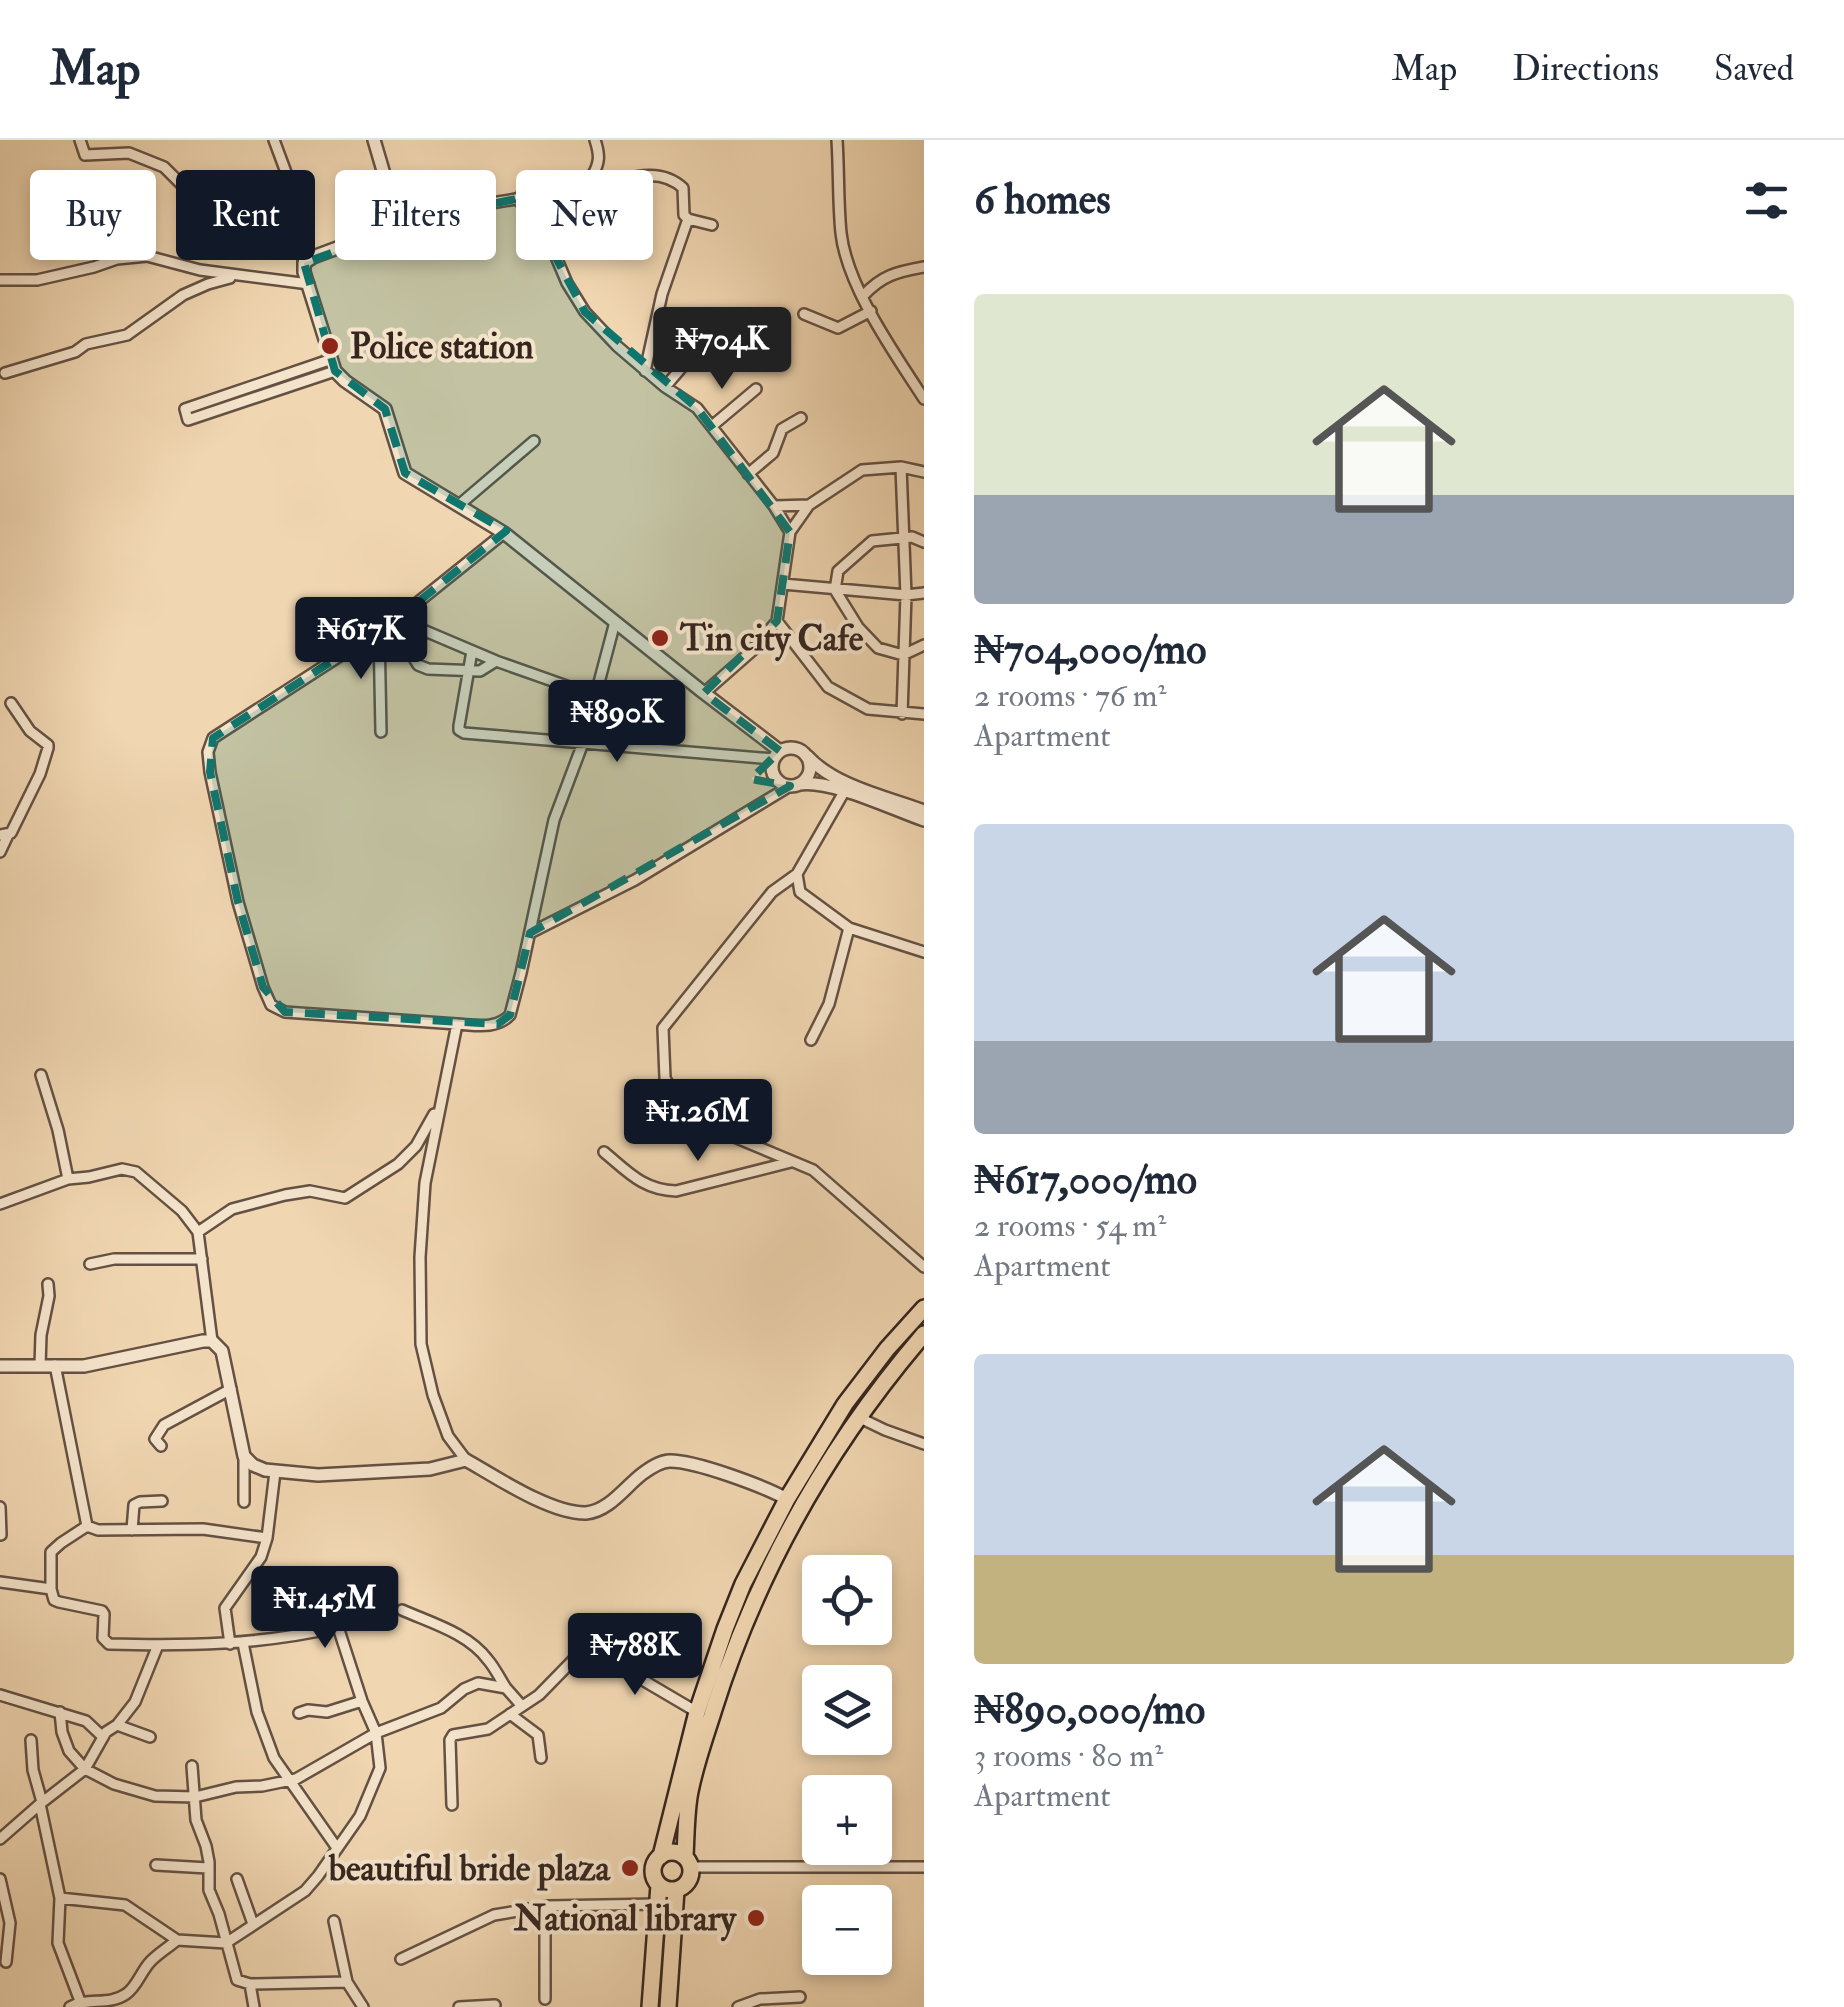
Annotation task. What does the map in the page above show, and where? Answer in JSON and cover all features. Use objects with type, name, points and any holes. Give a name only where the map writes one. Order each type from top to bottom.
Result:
[{"type":"highway","points":[[668,2007],[667,1887],[653,1872],[661,1856],[697,1712],[725,1629],[743,1584],[787,1499],[845,1404],[924,1308]]},
{"type":"highway","points":[[667,1887],[686,1884],[689,1879],[687,1812],[694,1777],[735,1646],[778,1548],[858,1416],[924,1334]]},
{"type":"highway","points":[[661,1856],[671,1852],[687,1862]]},
{"type":"highway","points":[[650,2007],[658,1904],[667,1887]]},
{"type":"street","points":[[80,140],[85,155],[129,153],[164,166],[176,178]]},
{"type":"street","points":[[274,140],[285,170]]},
{"type":"street","points":[[374,140],[383,170]]},
{"type":"street","points":[[595,140],[599,151],[596,170]]},
{"type":"street","points":[[838,140],[841,236],[852,274],[924,399]]},
{"type":"street","points":[[653,176],[674,180],[683,188],[684,215],[688,219],[712,225]]},
{"type":"street","points":[[496,202],[516,199]]},
{"type":"street","points":[[645,371],[662,294],[688,219]]},
{"type":"street","points":[[304,263],[335,249]]},
{"type":"street","points":[[156,259],[200,270],[309,284]]},
{"type":"street","points":[[0,280],[37,280],[110,260]]},
{"type":"street","points":[[303,260],[333,365],[345,381],[385,409],[405,473],[504,533],[777,755]]},
{"type":"street","points":[[557,260],[586,312],[616,346],[697,408],[790,532]]},
{"type":"street","points":[[863,296],[887,275],[924,267]]},
{"type":"street","points":[[5,373],[127,334],[184,295],[238,276]]},
{"type":"street","points":[[804,314],[838,328],[871,311]]},
{"type":"street","points":[[665,386],[718,325]]},
{"type":"street","points":[[333,365],[188,420],[185,409],[333,365]]},
{"type":"street","points":[[712,426],[756,389]]},
{"type":"street","points":[[748,474],[773,452],[782,428],[801,418]]},
{"type":"street","points":[[459,505],[534,441]]},
{"type":"street","points":[[704,693],[752,650],[777,621],[790,532],[808,505],[862,470],[901,467],[924,472]]},
{"type":"street","points":[[901,467],[906,594],[902,714]]},
{"type":"street","points":[[774,506],[808,505]]},
{"type":"street","points":[[504,533],[397,619],[212,738],[208,752],[210,772],[238,902],[271,1005],[284,1012],[456,1024],[498,1024],[510,1015],[554,820],[583,743],[615,622]]},
{"type":"street","points":[[924,542],[912,537],[872,541],[838,572],[836,590],[858,627],[878,648],[904,655],[924,645]]},
{"type":"street","points":[[783,584],[924,593]]},
{"type":"street","points":[[397,619],[496,661],[595,696]]},
{"type":"street","points":[[777,621],[828,688],[868,709],[924,714]]},
{"type":"street","points":[[409,624],[418,665],[428,669],[480,671],[496,661]]},
{"type":"street","points":[[379,630],[381,732]]},
{"type":"street","points":[[413,652],[429,633]]},
{"type":"street","points":[[472,651],[459,726],[464,733],[777,755]]},
{"type":"street","points":[[0,852],[4,835],[40,774],[48,748],[30,731],[11,703]]},
{"type":"street","points":[[924,811],[832,777],[797,748],[786,748],[777,755],[772,768],[780,782],[822,784],[924,820]]},
{"type":"street","points":[[530,933],[635,880],[795,785],[808,776],[807,756]]},
{"type":"street","points":[[844,792],[797,874],[772,892],[666,1024],[665,1078],[671,1089],[704,1107],[732,1136],[813,1170],[924,1267]]},
{"type":"street","points":[[797,874],[800,892],[848,928],[924,952]]},
{"type":"street","points":[[811,1040],[829,1004],[848,928]]},
{"type":"street","points":[[456,1024],[424,1182],[420,1257],[420,1344],[448,1436],[466,1460],[529,1496],[577,1512],[590,1513],[605,1506],[643,1473],[667,1461],[690,1464],[766,1488],[787,1499]]},
{"type":"street","points":[[41,1075],[68,1178]]},
{"type":"street","points":[[198,1232],[232,1210],[285,1195],[310,1191],[345,1198],[398,1164],[416,1146],[439,1106]]},
{"type":"street","points":[[604,1152],[648,1186],[676,1191],[794,1161]]},
{"type":"street","points":[[1,1200],[68,1178],[130,1169],[192,1221],[198,1232],[212,1341],[222,1351],[244,1456],[244,1502]]},
{"type":"street","points":[[90,1264],[114,1259],[202,1259]]},
{"type":"street","points":[[40,1366],[48,1284]]},
{"type":"street","points":[[0,1366],[102,1363],[212,1341]]},
{"type":"street","points":[[56,1366],[87,1526]]},
{"type":"street","points":[[162,1446],[154,1439],[164,1425],[231,1389]]},
{"type":"street","points":[[858,1416],[924,1444]]},
{"type":"street","points":[[244,1456],[254,1465],[274,1472],[318,1476],[430,1469],[466,1460]]},
{"type":"street","points":[[230,1644],[226,1608],[261,1556],[267,1538],[274,1472]]},
{"type":"street","points":[[132,1530],[134,1505],[162,1501]]},
{"type":"street","points":[[0,1507],[1,1535]]},
{"type":"street","points":[[87,1526],[98,1530],[204,1529],[267,1538]]},
{"type":"street","points":[[87,1526],[52,1552],[51,1589],[58,1602],[102,1612],[103,1638],[108,1644],[230,1644],[338,1627]]},
{"type":"street","points":[[60,1898],[125,1905],[177,1940],[226,1943],[305,1891],[360,1816],[380,1768],[376,1733],[338,1627],[331,1593],[338,1585],[372,1581]]},
{"type":"street","points":[[0,1582],[51,1589]]},
{"type":"street","points":[[402,1610],[461,1636],[478,1648],[522,1705]]},
{"type":"street","points":[[243,1643],[259,1719],[274,1758],[337,1848]]},
{"type":"street","points":[[0,1839],[86,1769],[106,1732],[117,1725],[135,1702],[158,1645]]},
{"type":"street","points":[[452,1805],[453,1734],[488,1728],[510,1714],[539,1695],[581,1652],[588,1650],[697,1712]]},
{"type":"street","points":[[60,1712],[69,1751],[86,1769],[114,1784],[155,1796],[195,1798],[236,1787],[296,1779],[376,1733],[441,1708],[464,1689],[478,1683],[506,1688]]},
{"type":"street","points":[[0,1694],[86,1721],[103,1737]]},
{"type":"street","points":[[299,1714],[308,1710],[327,1712],[362,1701]]},
{"type":"street","points":[[510,1714],[538,1735],[541,1758]]},
{"type":"street","points":[[117,1725],[150,1737]]},
{"type":"street","points":[[31,1740],[60,1898],[58,1943],[75,2004],[124,1996],[150,1962],[177,1940]]},
{"type":"street","points":[[192,1766],[196,1820],[206,1846],[208,1890],[219,1914],[237,1980],[250,1984],[347,1982]]},
{"type":"street","points":[[687,1862],[924,1866]]},
{"type":"street","points":[[156,1865],[208,1868]]},
{"type":"street","points":[[0,1879],[10,1924],[6,1962]]},
{"type":"street","points":[[237,1880],[253,1924]]},
{"type":"street","points":[[401,1959],[494,1915],[544,1907],[658,1904]]},
{"type":"street","points":[[544,1907],[545,1999]]},
{"type":"street","points":[[334,1920],[347,1982],[363,2007]]},
{"type":"street","points":[[250,1984],[254,2007]]},
{"type":"street","points":[[738,2007],[760,1999],[800,1997]]},
{"type":"street","points":[[459,2007],[495,2005]]},
{"type":"highlighted area","points":[[516,199],[530,209],[585,312],[697,408],[790,532],[777,621],[704,693],[780,751],[751,779],[790,786],[530,933],[510,1015],[498,1024],[285,1012],[263,987],[238,902],[210,772],[213,738],[397,619],[506,531],[405,473],[385,409],[335,371],[304,263],[435,215]]},
{"type":"place","name":"Police station","points":[[330,346]]},
{"type":"place","name":"Tin city Cafe","points":[[660,638]]},
{"type":"place","name":"beautiful bride plaza","points":[[630,1868]]},
{"type":"place","name":"National library","points":[[756,1918]]}]
